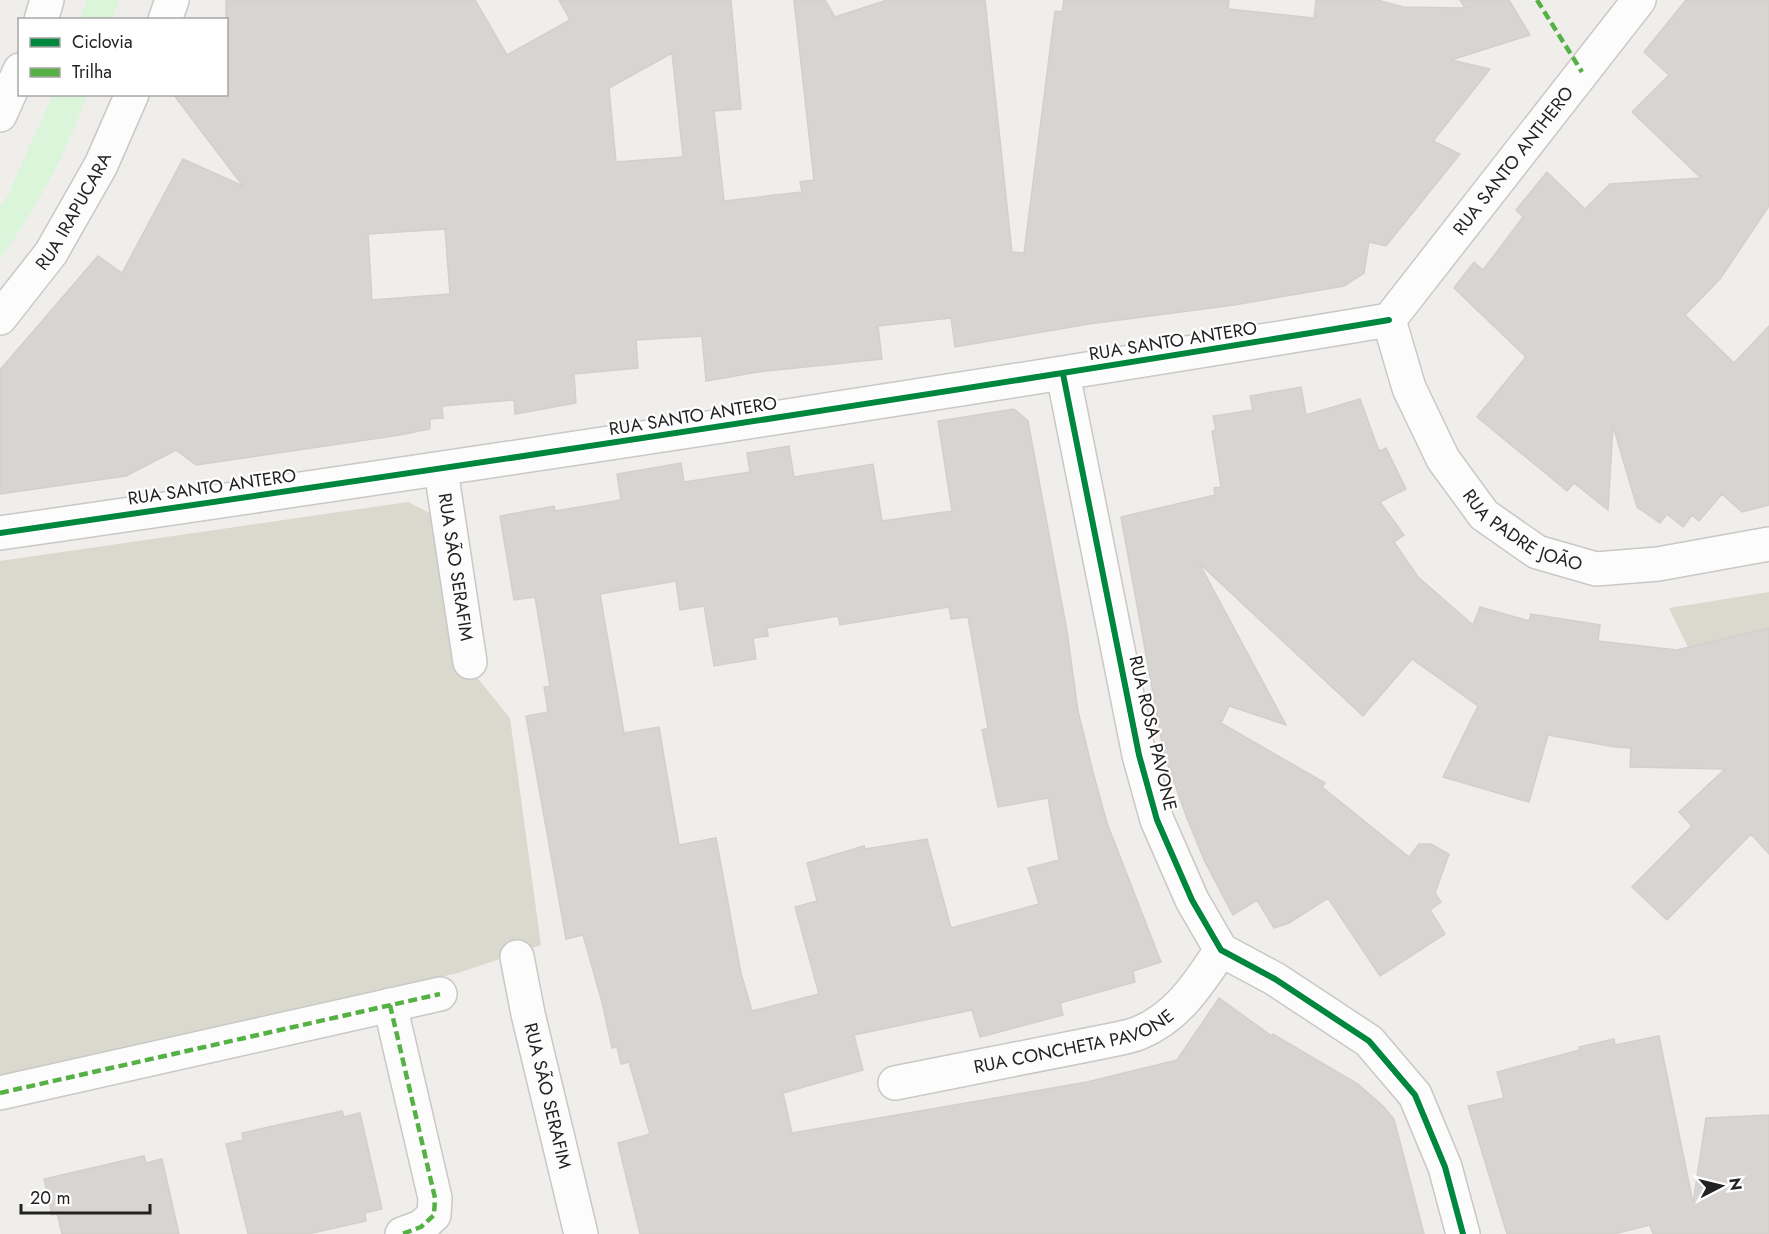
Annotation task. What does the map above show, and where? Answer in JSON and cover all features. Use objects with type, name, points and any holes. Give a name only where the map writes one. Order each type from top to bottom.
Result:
[{"type":"street","points":[[42,18],[47,0]]},
{"type":"street","points":[[166,18],[172,0]]},
{"type":"street","name":"RUA SANTO ANTHERO","points":[[1389,320],[1639,0]]},
{"type":"street","points":[[0,115],[18,74]]},
{"type":"street","name":"RUA IRAPUCARA","points":[[0,318],[51,253],[101,165],[131,96]]},
{"type":"street","name":"RUA SANTO ANTERO","points":[[0,533],[441,470],[1063,374],[1389,320]]},
{"type":"street","name":"RUA PADRE JOÃO","points":[[1389,320],[1409,388],[1443,459],[1484,515],[1537,552],[1596,569],[1658,564],[1769,544]]},
{"type":"street","name":"RUA ROSA PAVONE","points":[[1063,374],[1139,756],[1161,830],[1192,900],[1221,950]]},
{"type":"street","name":"RUA SÃO SERAFIM","points":[[441,470],[470,663]]},
{"type":"street","points":[[1221,950],[1275,979],[1369,1041],[1415,1095],[1445,1167],[1462,1234]]},
{"type":"street","name":"RUA CONCHETA PAVONE","points":[[894,1083],[1139,1033],[1167,1018],[1191,993],[1221,950]]},
{"type":"street","name":"RUA SÃO SERAFIM","points":[[517,957],[528,1014],[581,1234]]},
{"type":"street","points":[[0,1093],[440,994]]},
{"type":"street","points":[[390,1005],[435,1198],[434,1215],[421,1227],[402,1234]]},
{"type":"shaded area","points":[[408,502],[432,514],[457,653],[510,718],[541,945],[458,973],[0,1077],[0,561]]},
{"type":"shaded area","points":[[1769,592],[1769,655],[1696,664],[1669,608]]},
{"type":"green space","points":[[87,0],[119,0],[112,18],[80,18]]},
{"type":"green space","points":[[52,96],[87,96],[50,180],[0,259],[0,207],[7,197]]},
{"type":"building","points":[[226,0],[475,0],[507,55],[570,20],[559,0],[731,0],[741,109],[714,111],[724,201],[802,192],[800,182],[814,180],[794,0],[825,0],[835,17],[887,0],[985,0],[1012,252],[1024,253],[1055,11],[1062,12],[1064,0],[1229,0],[1228,9],[1314,18],[1316,0],[1377,0],[1403,7],[1465,8],[1460,0],[1509,0],[1530,35],[1451,60],[1490,69],[1433,141],[1460,154],[1386,246],[1369,242],[1364,273],[1344,286],[1234,305],[1089,324],[955,347],[951,318],[878,326],[882,359],[758,372],[706,381],[702,336],[636,340],[638,368],[574,374],[576,403],[515,414],[514,400],[442,406],[443,418],[430,419],[430,429],[400,435],[196,465],[176,450],[126,476],[0,494],[0,370],[98,256],[122,273],[183,159],[243,186],[175,96],[228,96]],"holes":[[[672,53],[683,157],[616,162],[609,88]],[[445,229],[450,294],[372,300],[368,234]]]},
{"type":"building","points":[[1686,0],[1769,0],[1769,206],[1720,279],[1685,315],[1734,363],[1769,326],[1769,505],[1742,512],[1722,494],[1699,521],[1692,515],[1683,527],[1667,514],[1660,523],[1637,507],[1613,426],[1608,510],[1574,483],[1567,491],[1477,417],[1526,357],[1454,288],[1474,262],[1483,270],[1523,217],[1516,210],[1547,172],[1585,209],[1610,184],[1701,178],[1632,112],[1669,75],[1644,52]]},
{"type":"building","points":[[1301,387],[1306,415],[1360,399],[1379,451],[1386,448],[1406,489],[1380,502],[1404,535],[1394,542],[1418,577],[1473,625],[1480,607],[1529,621],[1531,614],[1600,625],[1598,641],[1677,650],[1769,628],[1769,854],[1751,834],[1667,920],[1632,887],[1692,826],[1679,812],[1725,769],[1630,767],[1631,748],[1548,735],[1529,802],[1443,777],[1478,706],[1412,659],[1363,716],[1199,563],[1286,725],[1229,706],[1221,723],[1325,783],[1322,787],[1409,857],[1419,844],[1431,844],[1449,854],[1435,893],[1441,902],[1430,910],[1445,934],[1380,976],[1328,898],[1289,923],[1274,928],[1257,900],[1233,915],[1205,862],[1164,754],[1121,517],[1215,495],[1214,488],[1221,487],[1212,431],[1216,430],[1213,416],[1253,410],[1250,396]]},
{"type":"building","points":[[1014,409],[1028,421],[1067,631],[1078,711],[1107,823],[1161,962],[1133,971],[1135,982],[1060,1003],[1063,1015],[980,1037],[972,1010],[854,1035],[863,1070],[783,1093],[792,1133],[1087,1082],[1177,1060],[1219,998],[1273,1037],[1273,1034],[1358,1084],[1383,1106],[1394,1119],[1424,1234],[640,1234],[618,1143],[650,1134],[629,1062],[621,1064],[617,1047],[612,1048],[583,935],[566,939],[526,716],[548,712],[544,687],[550,686],[535,597],[514,600],[500,516],[554,506],[555,511],[621,500],[617,474],[681,463],[684,482],[750,472],[747,453],[789,446],[794,477],[873,464],[882,521],[952,511],[938,421]],"holes":[[[676,581],[680,610],[704,606],[714,666],[756,659],[753,638],[768,636],[767,628],[838,616],[840,625],[949,607],[951,619],[968,617],[988,728],[982,730],[998,807],[1048,798],[1059,860],[1028,868],[1039,904],[951,928],[927,839],[865,849],[864,846],[807,863],[817,901],[795,907],[819,994],[752,1011],[741,973],[716,838],[679,845],[659,727],[624,733],[600,594]]]},
{"type":"building","points":[[1659,1036],[1693,1203],[1706,1118],[1769,1115],[1769,1234],[1653,1234],[1650,1225],[1614,1234],[1507,1234],[1468,1106],[1504,1098],[1497,1072],[1580,1050],[1579,1047],[1614,1039],[1615,1045]]},
{"type":"building","points":[[342,1111],[344,1117],[360,1113],[382,1209],[365,1213],[366,1221],[308,1234],[248,1234],[226,1144],[243,1140],[242,1133]]},
{"type":"building","points":[[144,1156],[146,1163],[162,1159],[179,1234],[62,1234],[57,1213],[52,1215],[44,1179]]},
{"type":"marked path","points":[[1537,0],[1582,72]]},
{"type":"marked path","points":[[0,1093],[440,994]]},
{"type":"marked path","points":[[390,1005],[435,1198],[434,1215],[421,1227],[402,1234]]},
{"type":"cycle path","points":[[0,533],[695,430],[1389,320]]},
{"type":"cycle path","points":[[1063,374],[1139,755],[1157,820],[1192,900],[1221,950],[1275,979],[1369,1041],[1415,1095],[1445,1167],[1463,1234]]}]
